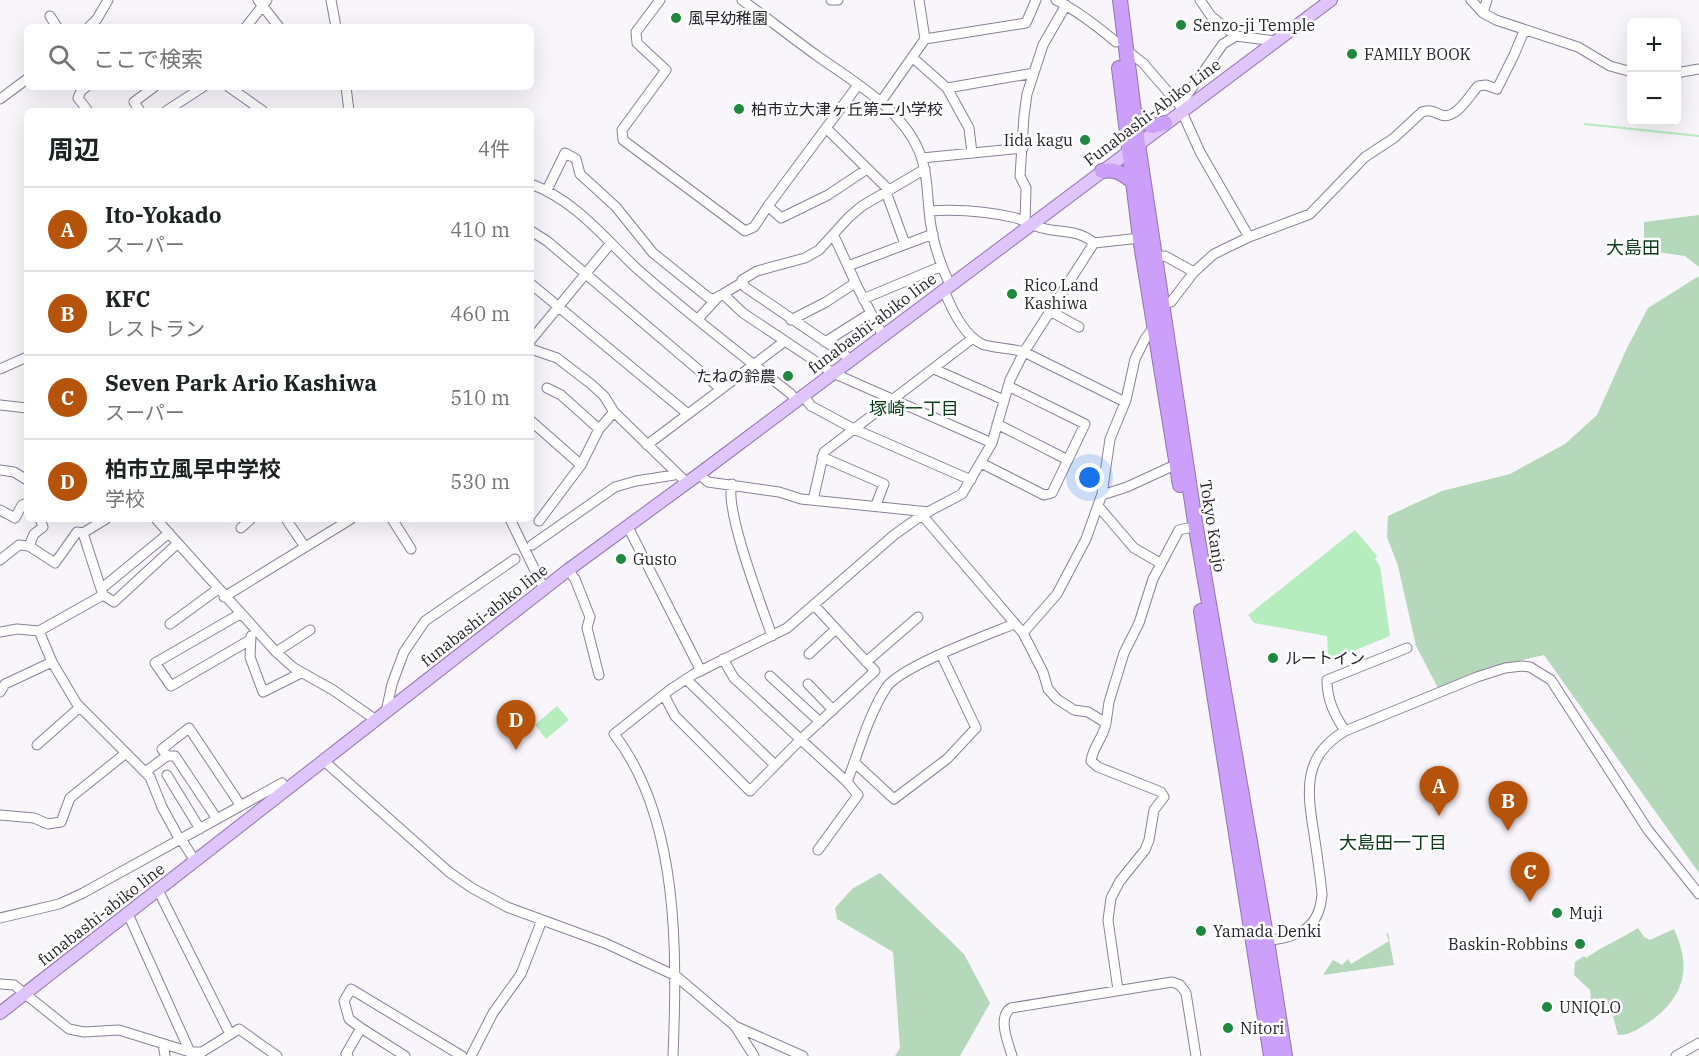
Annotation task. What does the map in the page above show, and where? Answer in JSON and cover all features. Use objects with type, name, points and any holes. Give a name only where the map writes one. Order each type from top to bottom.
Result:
[{"type":"highway","name":"Tokyo Kanjo","points":[[1111,0],[1133,111],[1133,182],[1176,464],[1261,942],[1285,1056]]},
{"type":"highway","name":"Tokyo Kanjo","points":[[1120,0],[1121,46],[1133,148],[1163,304],[1261,942],[1271,1056]]},
{"type":"highway","points":[[1133,111],[1152,126],[1165,123]]},
{"type":"highway","points":[[1102,171],[1119,171],[1133,182]]},
{"type":"main road","name":"Funabashi-Abiko Line","points":[[1028,222],[1102,171],[1330,0]]},
{"type":"main road","name":"funabashi-abiko line","points":[[0,1013],[568,570],[883,336],[1028,222]]},
{"type":"street","points":[[92,24],[108,0]]},
{"type":"street","points":[[332,0],[336,24]]},
{"type":"street","points":[[660,0],[636,32],[637,43],[666,70],[622,130],[623,140],[745,231],[754,227],[858,86]]},
{"type":"street","points":[[742,0],[880,103],[903,125],[915,144],[925,169],[933,234],[947,287],[958,318],[973,338],[983,345],[1009,347],[1023,352],[1125,402]]},
{"type":"street","points":[[831,0],[838,0]]},
{"type":"street","points":[[880,103],[925,39],[919,0]]},
{"type":"street","points":[[925,39],[1026,23],[1036,0]]},
{"type":"street","points":[[1056,0],[1094,23],[1143,63],[1182,109],[1209,169],[1249,237]]},
{"type":"street","points":[[1200,0],[1211,16],[1236,36],[1275,41]]},
{"type":"street","points":[[1471,0],[1483,13],[1496,20],[1578,47],[1610,66],[1627,71]]},
{"type":"street","points":[[1483,13],[1487,0]]},
{"type":"street","points":[[248,24],[262,2],[277,24]]},
{"type":"street","points":[[1028,222],[1026,188],[1020,176],[1027,94],[1043,45],[1066,5]]},
{"type":"street","points":[[50,16],[55,24]]},
{"type":"street","points":[[1163,304],[1170,302],[1194,272],[1214,254],[1249,237],[1310,214],[1365,157],[1394,138],[1422,112],[1428,110],[1450,116],[1478,86],[1486,85],[1497,89],[1524,31]]},
{"type":"street","points":[[1182,109],[1223,44],[1236,36]]},
{"type":"street","points":[[912,57],[947,88],[969,128],[972,153]]},
{"type":"street","points":[[1681,72],[1699,69]]},
{"type":"street","points":[[947,88],[1034,73]]},
{"type":"street","points":[[0,99],[24,81]]},
{"type":"street","points":[[83,90],[78,98],[86,108]]},
{"type":"street","points":[[138,108],[134,102],[150,90]]},
{"type":"street","points":[[171,108],[198,90]]},
{"type":"street","points":[[233,90],[259,108]]},
{"type":"street","points":[[346,90],[349,108]]},
{"type":"street","points":[[826,128],[888,191],[905,244]]},
{"type":"street","points":[[922,158],[1023,148]]},
{"type":"street","points":[[546,189],[565,153],[576,159],[580,174],[616,207],[655,255],[709,298],[720,296],[833,373],[992,443]]},
{"type":"street","points":[[768,206],[782,218],[828,195],[867,169]]},
{"type":"street","points":[[698,319],[720,296],[757,271],[805,258],[819,250],[862,206],[925,169]]},
{"type":"street","points":[[534,185],[546,189],[576,209],[635,266],[791,394],[854,429],[971,480]]},
{"type":"street","points":[[929,211],[963,209],[1028,222],[1041,228],[1072,232],[1087,237],[1094,243],[1140,238]]},
{"type":"street","points":[[534,233],[721,389]]},
{"type":"street","points":[[848,266],[933,234]]},
{"type":"street","points":[[834,236],[855,283],[883,336]]},
{"type":"street","points":[[534,336],[611,243]]},
{"type":"street","points":[[673,1056],[676,976],[672,910],[662,843],[651,806],[634,764],[614,734],[686,679],[787,628],[894,535],[925,514],[962,494],[992,443],[1008,386],[1023,352],[1094,243]]},
{"type":"street","points":[[1155,257],[1165,256],[1194,272]]},
{"type":"street","points":[[863,298],[942,266]]},
{"type":"street","points":[[743,282],[746,287],[791,320],[845,355],[849,361]]},
{"type":"street","points":[[791,320],[826,302],[855,283]]},
{"type":"street","points":[[534,286],[688,414]]},
{"type":"street","points":[[1050,311],[1079,327]]},
{"type":"street","points":[[825,342],[871,313]]},
{"type":"street","points":[[1023,633],[1063,584],[1086,539],[1102,495],[1110,439],[1125,402],[1135,359],[1145,339],[1155,326]]},
{"type":"street","points":[[813,500],[824,452],[973,338]]},
{"type":"street","points":[[647,445],[784,341]]},
{"type":"street","points":[[534,350],[557,358],[604,396],[614,412],[687,483]]},
{"type":"street","points":[[0,369],[24,358]]},
{"type":"street","points":[[934,369],[1004,400]]},
{"type":"street","points":[[981,463],[1044,495],[1052,492],[1085,424],[1008,386]]},
{"type":"street","points":[[548,388],[561,395],[599,429]]},
{"type":"street","points":[[0,405],[24,408]]},
{"type":"street","points":[[539,522],[580,465],[599,429],[614,412]]},
{"type":"street","points":[[534,424],[580,465]]},
{"type":"street","points":[[997,424],[1068,460]]},
{"type":"street","points":[[822,457],[884,484],[876,505]]},
{"type":"street","points":[[1102,495],[1127,487],[1176,464]]},
{"type":"street","points":[[0,470],[15,472],[24,478]]},
{"type":"street","points":[[532,545],[615,487],[636,481],[674,476],[676,473]]},
{"type":"street","points":[[699,474],[708,482],[779,492],[801,500],[876,505],[925,514],[1023,633],[1043,672],[1048,689],[1057,699],[1074,710],[1088,712],[1106,723]]},
{"type":"street","points":[[732,484],[729,491],[737,530],[772,636]]},
{"type":"street","points":[[0,510],[15,518],[24,504]]},
{"type":"street","points":[[1098,506],[1134,548],[1160,563]]},
{"type":"street","points":[[29,546],[34,534],[43,527],[41,522]]},
{"type":"street","points":[[0,560],[19,546],[29,546],[55,563],[77,532],[83,533],[101,522]]},
{"type":"street","points":[[159,522],[276,652],[301,673],[333,690],[376,720]]},
{"type":"street","points":[[241,528],[248,522]]},
{"type":"street","points":[[288,522],[305,547]]},
{"type":"street","points":[[170,624],[346,522]]},
{"type":"street","points":[[394,522],[411,549]]},
{"type":"street","points":[[511,522],[544,589]]},
{"type":"street","points":[[628,527],[701,670]]},
{"type":"street","points":[[1118,990],[1108,920],[1111,898],[1120,881],[1145,850],[1154,810],[1164,797],[1161,792],[1098,767],[1091,761],[1096,743],[1104,732],[1109,702],[1119,668],[1139,623],[1153,579],[1179,530],[1188,528]]},
{"type":"street","points":[[83,533],[102,592],[114,602],[178,543]]},
{"type":"street","points":[[0,632],[17,629],[39,631],[102,592],[169,533]]},
{"type":"street","points":[[386,712],[392,684],[404,652],[425,621],[515,559]]},
{"type":"street","points":[[568,570],[575,579],[590,617],[587,628],[599,675]]},
{"type":"street","points":[[664,695],[675,716],[750,791],[875,671],[814,605]]},
{"type":"street","points":[[240,614],[155,663],[171,686],[250,640]]},
{"type":"street","points":[[866,662],[918,617]]},
{"type":"street","points":[[847,782],[869,724],[887,686],[922,662],[1014,624]]},
{"type":"street","points":[[251,625],[250,657],[263,692],[301,673]]},
{"type":"street","points":[[809,654],[836,629]]},
{"type":"street","points":[[276,652],[310,630]]},
{"type":"street","points":[[39,631],[52,662],[80,707],[150,777],[162,807],[195,861]]},
{"type":"street","points":[[1345,731],[1331,706],[1327,680],[1407,648]]},
{"type":"street","points":[[855,762],[894,799],[947,759],[976,728],[941,654]]},
{"type":"street","points":[[723,659],[734,678],[847,782],[858,795],[818,850]]},
{"type":"street","points":[[0,692],[5,684],[52,662]]},
{"type":"street","points":[[1261,942],[1291,937],[1305,931],[1316,920],[1321,909],[1322,894],[1308,799],[1309,782],[1316,757],[1331,741],[1345,731],[1477,677],[1505,668],[1522,666],[1537,670],[1551,680],[1648,830],[1699,894]]},
{"type":"street","points":[[770,676],[820,723]]},
{"type":"street","points":[[686,679],[775,765]]},
{"type":"street","points":[[808,684],[833,710]]},
{"type":"street","points":[[37,744],[80,707]]},
{"type":"street","points":[[167,756],[162,749],[189,728],[241,806]]},
{"type":"street","points":[[0,815],[34,818],[48,824],[61,822],[70,798],[126,753]]},
{"type":"street","points":[[145,772],[167,756],[175,756],[217,819]]},
{"type":"street","points":[[324,761],[449,872],[472,888],[507,907],[605,943],[676,976],[735,1026],[803,1056]]},
{"type":"street","points":[[167,776],[200,829]]},
{"type":"street","points":[[0,918],[59,904],[282,783],[287,790]]},
{"type":"street","points":[[158,890],[230,1034]]},
{"type":"street","points":[[128,914],[190,1052]]},
{"type":"street","points":[[471,1056],[493,1013],[521,975],[542,920]]},
{"type":"street","points":[[1012,1056],[1004,1020],[1008,1010],[1172,982],[1180,985],[1186,993],[1196,1056]]},
{"type":"street","points":[[0,984],[12,984],[69,1029],[84,1032],[118,1030],[190,1052],[202,1052],[239,1029],[277,1056]]},
{"type":"street","points":[[405,1056],[349,1019],[344,1001],[351,989],[462,1056]]},
{"type":"street","points":[[735,1026],[754,1056]]},
{"type":"street","points":[[348,1056],[346,1054],[361,1029]]},
{"type":"street","points":[[1676,1056],[1699,1043]]},
{"type":"street","points":[[163,1044],[165,1056]]},
{"type":"shaded area","points":[[1699,215],[1699,267],[1685,256],[1644,250],[1644,222]]},
{"type":"shaded area","points":[[1699,276],[1699,873],[1544,655],[1496,666],[1438,688],[1416,646],[1398,566],[1387,537],[1388,516],[1442,491],[1510,474],[1565,444],[1597,415],[1648,308]]},
{"type":"shaded area","points":[[1355,530],[1377,556],[1375,559],[1380,566],[1390,636],[1336,658],[1328,654],[1327,636],[1254,623],[1248,615]]},
{"type":"shaded area","points":[[557,706],[569,720],[546,739],[535,725]]},
{"type":"shaded area","points":[[880,873],[964,954],[990,1003],[960,1056],[895,1056],[900,1048],[893,952],[837,919],[835,908],[852,889]]},
{"type":"shaded area","points":[[1638,928],[1644,937],[1650,940],[1674,929],[1683,955],[1682,979],[1672,1000],[1652,1020],[1628,1034],[1618,1035],[1610,1005],[1603,998],[1591,1000],[1590,990],[1574,975],[1575,962]]},
{"type":"shaded area","points":[[1388,933],[1394,965],[1323,975],[1333,960],[1342,965],[1348,959],[1351,964],[1389,941],[1386,934]]},
{"type":"waterway","points":[[1585,124],[1699,136]]},
{"type":"place","name":"風早幼稚園","points":[[676,18]]},
{"type":"place","name":"Senzo-ji Temple","points":[[1181,25]]},
{"type":"place","name":"FAMILY BOOK","points":[[1352,54]]},
{"type":"place","name":"柏市立大津ヶ丘第二小学校","points":[[739,109]]},
{"type":"place","name":"Iida kagu","points":[[1085,140]]},
{"type":"place","name":"Rico Land Kashiwa","points":[[1012,294]]},
{"type":"place","name":"たねの鈴農","points":[[788,376]]},
{"type":"place","name":"Gusto","points":[[621,559]]},
{"type":"place","name":"ルートイン","points":[[1273,658]]},
{"type":"place","name":"柏市立風早中学校","points":[[516,750]]},
{"type":"place","name":"Ito-Yokado","points":[[1439,816]]},
{"type":"place","name":"KFC","points":[[1508,831]]},
{"type":"place","name":"Seven Park Ario Kashiwa","points":[[1530,902]]},
{"type":"place","name":"Muji","points":[[1557,913]]},
{"type":"place","name":"Yamada Denki","points":[[1201,931]]},
{"type":"place","name":"Baskin-Robbins","points":[[1580,944]]},
{"type":"place","name":"UNIQLO","points":[[1547,1007]]},
{"type":"place","name":"Nitori","points":[[1228,1028]]},
{"type":"district","name":"大島田","points":[[1633,247]]},
{"type":"district","name":"塚崎一丁目","points":[[914,408]]},
{"type":"district","name":"大島田一丁目","points":[[1393,842]]}]
